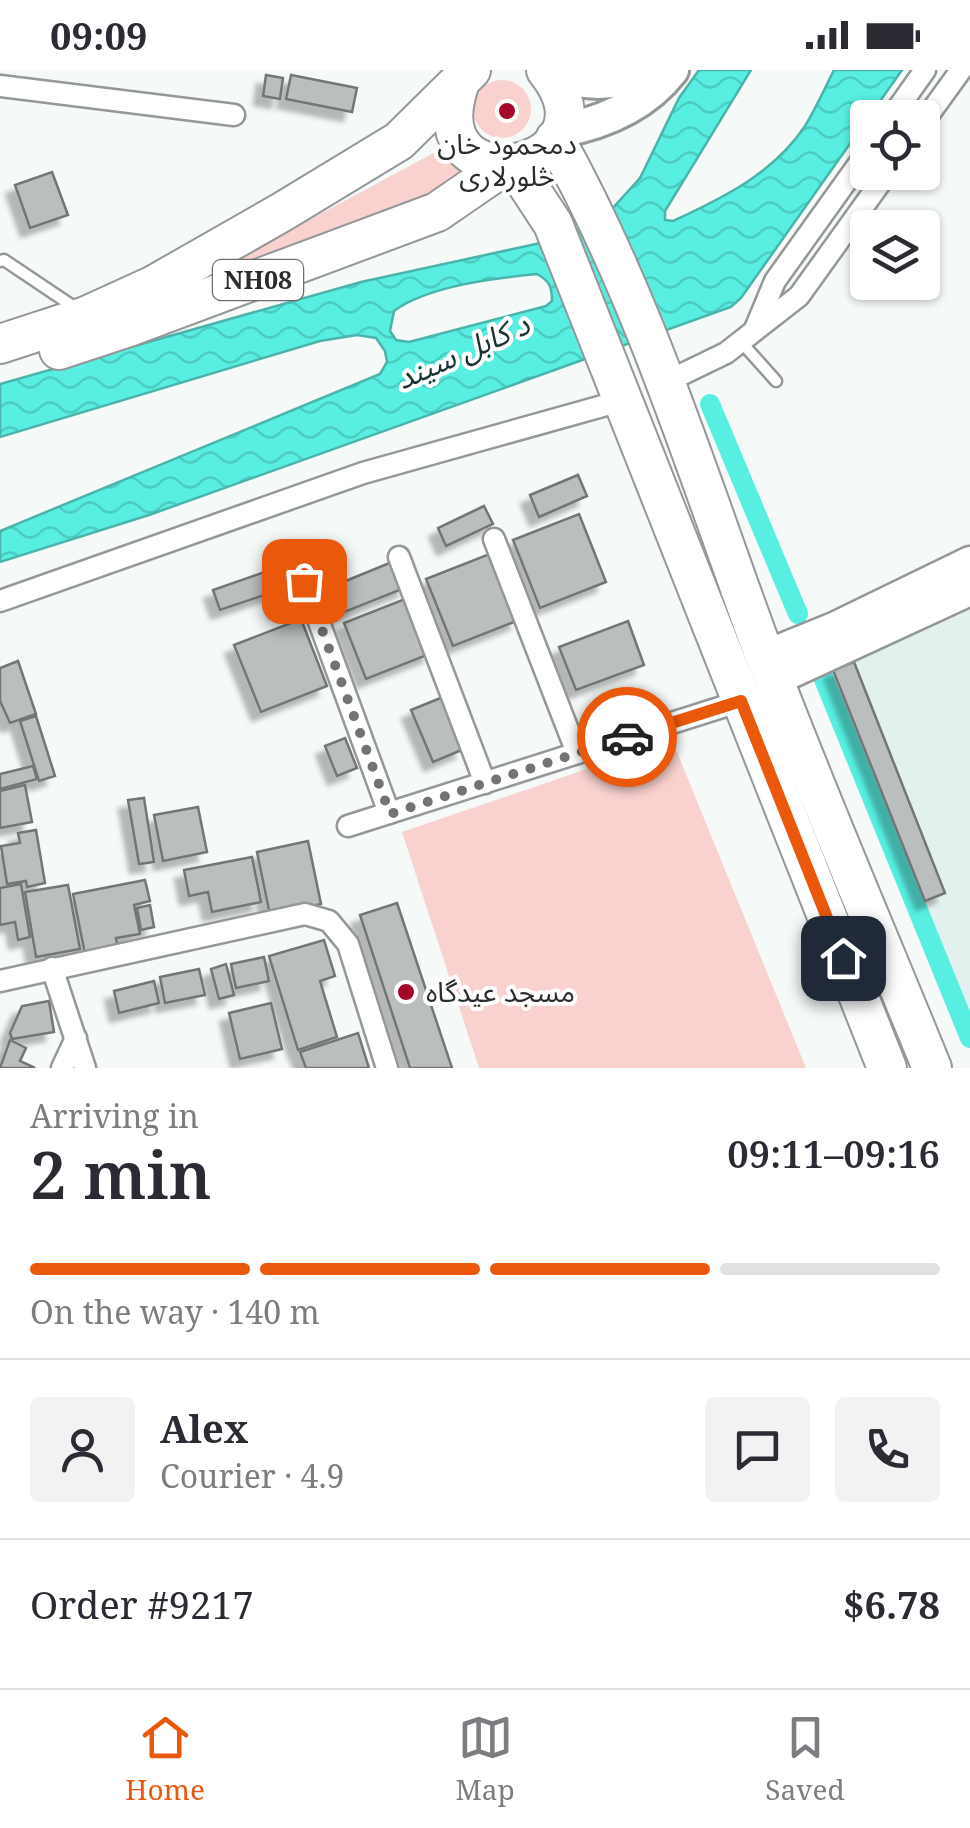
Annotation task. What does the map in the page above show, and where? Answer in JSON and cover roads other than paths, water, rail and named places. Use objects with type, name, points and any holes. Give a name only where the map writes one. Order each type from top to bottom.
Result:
[{"type":"highway","points":[[546,70],[562,98],[557,135],[594,208],[770,668],[932,1068]]},
{"type":"highway","name":"NH08","points":[[465,78],[453,103],[453,121],[460,138],[486,162],[509,166],[553,224],[887,1068]]},
{"type":"highway","name":"NH08","points":[[0,344],[86,316],[154,284],[400,141],[465,78]]},
{"type":"highway","name":"NH08","points":[[0,370],[129,327],[437,212],[509,166],[544,152],[557,135]]},
{"type":"main road","points":[[546,70],[562,78],[598,84],[634,78],[651,70]]},
{"type":"main road","points":[[557,135],[629,108],[672,70]]},
{"type":"main road","points":[[770,668],[834,628],[970,562]]},
{"type":"main road","points":[[770,668],[970,590]]},
{"type":"street","points":[[904,100],[925,70]]},
{"type":"street","points":[[939,100],[961,70]]},
{"type":"street","points":[[0,86],[234,115]]},
{"type":"street","points":[[748,337],[775,281],[850,176]]},
{"type":"street","points":[[664,384],[748,337],[799,296],[875,190]]},
{"type":"street","points":[[0,601],[363,473],[624,400]]},
{"type":"street","points":[[494,539],[577,754]]},
{"type":"street","points":[[399,558],[485,783]]},
{"type":"street","points":[[304,581],[390,814]]},
{"type":"street","points":[[348,826],[741,701]]},
{"type":"street","points":[[0,981],[305,914],[328,922],[348,944],[387,1068]]},
{"type":"street","points":[[52,968],[85,1068]]},
{"type":"street","points":[[62,1068],[76,1038]]},
{"type":"lane","points":[[0,261],[86,316]]},
{"type":"lane","points":[[748,337],[776,382]]},
{"type":"water","name":"د کابل سيند","points":[[699,70],[751,70],[665,211],[665,220],[673,221],[729,193],[763,171],[805,126],[834,70],[902,70],[881,100],[850,100],[850,144],[731,307],[149,515],[0,562],[0,531],[380,374],[387,362],[376,338],[357,335],[320,341],[0,437],[0,384],[361,282],[536,244],[581,228],[611,210],[640,178],[679,98]],"holes":[[[537,274],[549,284],[552,301],[546,306],[409,342],[396,340],[390,331],[394,311],[443,289]]]},
{"type":"waterway","points":[[710,404],[798,614]]},
{"type":"waterway","points":[[819,667],[970,1038]]},
{"type":"place","name":"دمحمود خان څلورلاری","points":[[507,111]]},
{"type":"place","name":"مسجد عیدگاه","points":[[406,992]]}]
